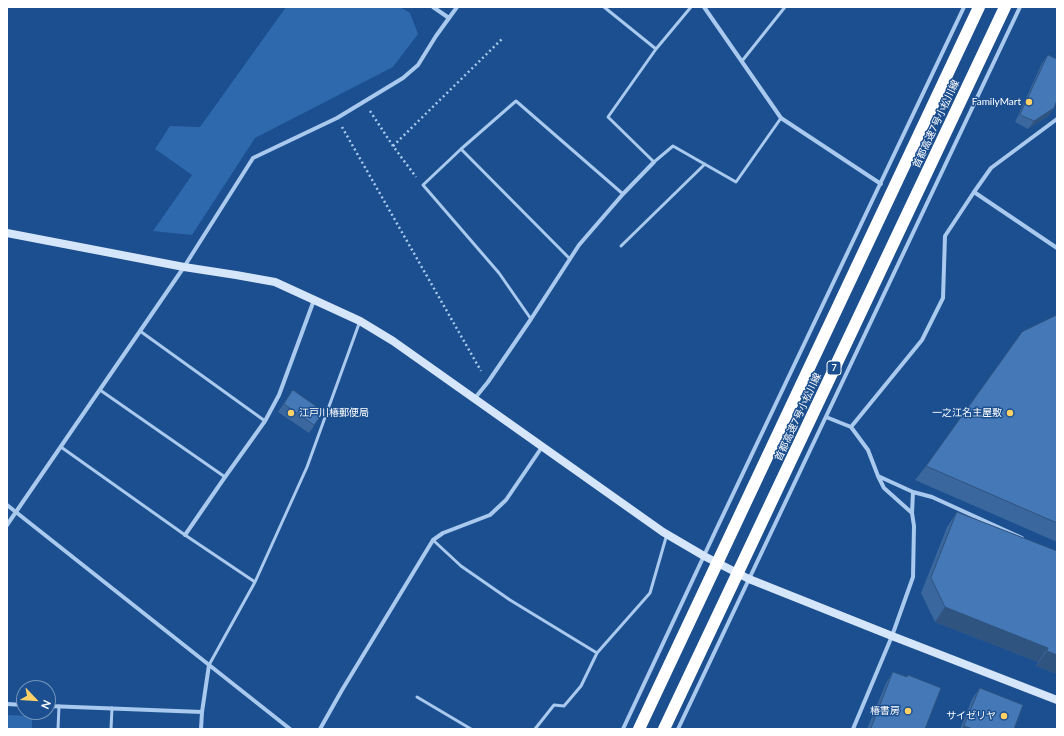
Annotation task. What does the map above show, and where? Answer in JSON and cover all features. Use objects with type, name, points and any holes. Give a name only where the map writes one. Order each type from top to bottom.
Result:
[{"type":"highway","name":"首都高速7号小松川線","points":[[639,729],[979,7]]},
{"type":"highway","name":"首都高速7号小松川線","points":[[664,729],[1005,7]]},
{"type":"street","points":[[433,7],[448,18]]},
{"type":"street","points":[[7,525],[184,267],[253,158],[337,118],[403,78],[418,65],[448,18],[457,7]]},
{"type":"street","points":[[704,7],[781,118],[881,184]]},
{"type":"street","points":[[623,729],[964,7]]},
{"type":"street","points":[[678,729],[1020,7]]},
{"type":"street","points":[[851,427],[922,340],[943,298],[945,236],[974,192],[991,168],[1057,119]]},
{"type":"street","points":[[474,398],[488,382],[531,319],[578,244],[654,162]]},
{"type":"street","points":[[974,192],[1057,248]]},
{"type":"street","points":[[7,233],[184,267],[275,282],[360,321],[392,341],[667,534],[704,556],[749,579],[1057,700]]},
{"type":"street","points":[[185,535],[264,421],[278,395],[314,300]]},
{"type":"street","points":[[826,417],[851,427],[868,450],[884,488],[912,513]]},
{"type":"street","points":[[320,729],[433,540],[443,533],[490,515],[506,500],[542,446]]},
{"type":"street","points":[[878,476],[913,492],[932,497],[1029,541]]},
{"type":"street","points":[[853,729],[892,636],[913,577],[913,492]]},
{"type":"street","points":[[7,505],[290,729]]},
{"type":"street","points":[[201,729],[209,665]]},
{"type":"street","points":[[59,706],[202,712]]},
{"type":"lane","points":[[604,7],[656,49]]},
{"type":"lane","points":[[690,7],[656,49],[608,117],[654,162],[673,146],[736,182],[781,118]]},
{"type":"lane","points":[[742,61],[785,7]]},
{"type":"lane","points":[[531,319],[499,272],[423,185],[461,149],[516,101],[623,194]]},
{"type":"lane","points":[[461,149],[570,259]]},
{"type":"lane","points":[[621,246],[705,164]]},
{"type":"lane","points":[[209,665],[255,582],[307,467],[360,321]]},
{"type":"lane","points":[[140,331],[264,421]]},
{"type":"lane","points":[[100,390],[224,477]]},
{"type":"lane","points":[[61,447],[185,535],[255,582]]},
{"type":"lane","points":[[535,729],[554,705],[564,706],[581,686],[597,653],[650,593],[667,534]]},
{"type":"lane","points":[[433,540],[461,566],[510,600],[597,653]]},
{"type":"lane","points":[[416,697],[471,729]]},
{"type":"lane","points":[[58,729],[59,706]]},
{"type":"lane","points":[[111,729],[112,708]]},
{"type":"path","points":[[393,146],[503,38]]},
{"type":"path","points":[[364,101],[393,146],[423,185]]},
{"type":"path","points":[[337,118],[488,382]]},
{"type":"shaded area","points":[[286,7],[400,7],[410,13],[418,34],[393,67],[255,138],[192,235],[153,231],[192,175],[155,149],[170,126],[200,127]]},
{"type":"shaded area","points":[[7,715],[16,715],[16,720],[32,720],[32,729],[7,729]]},
{"type":"building","points":[[1048,55],[1057,59],[1057,100],[1054,108],[1034,121],[1020,115]]},
{"type":"building","name":"一之江名主屋敷","points":[[1057,315],[1057,523],[926,466],[1022,332]]},
{"type":"building","points":[[293,390],[324,412],[314,425],[284,404]]},
{"type":"building","points":[[957,512],[1057,551],[1057,655],[1047,651],[1048,648],[945,607],[931,578]]},
{"type":"building","points":[[893,672],[907,677],[908,675],[941,688],[925,729],[871,729]]},
{"type":"building","points":[[980,688],[1023,705],[1014,729],[973,729],[964,726]]},
{"type":"place","name":"FamilyMart","points":[[1029,102]]},
{"type":"place","name":"江戸川椿郵便局","points":[[291,413]]},
{"type":"place","name":"一之江名主屋敷","points":[[1010,413]]},
{"type":"place","name":"椿書房","points":[[908,711]]},
{"type":"place","name":"サイゼリヤ","points":[[1004,716]]}]
